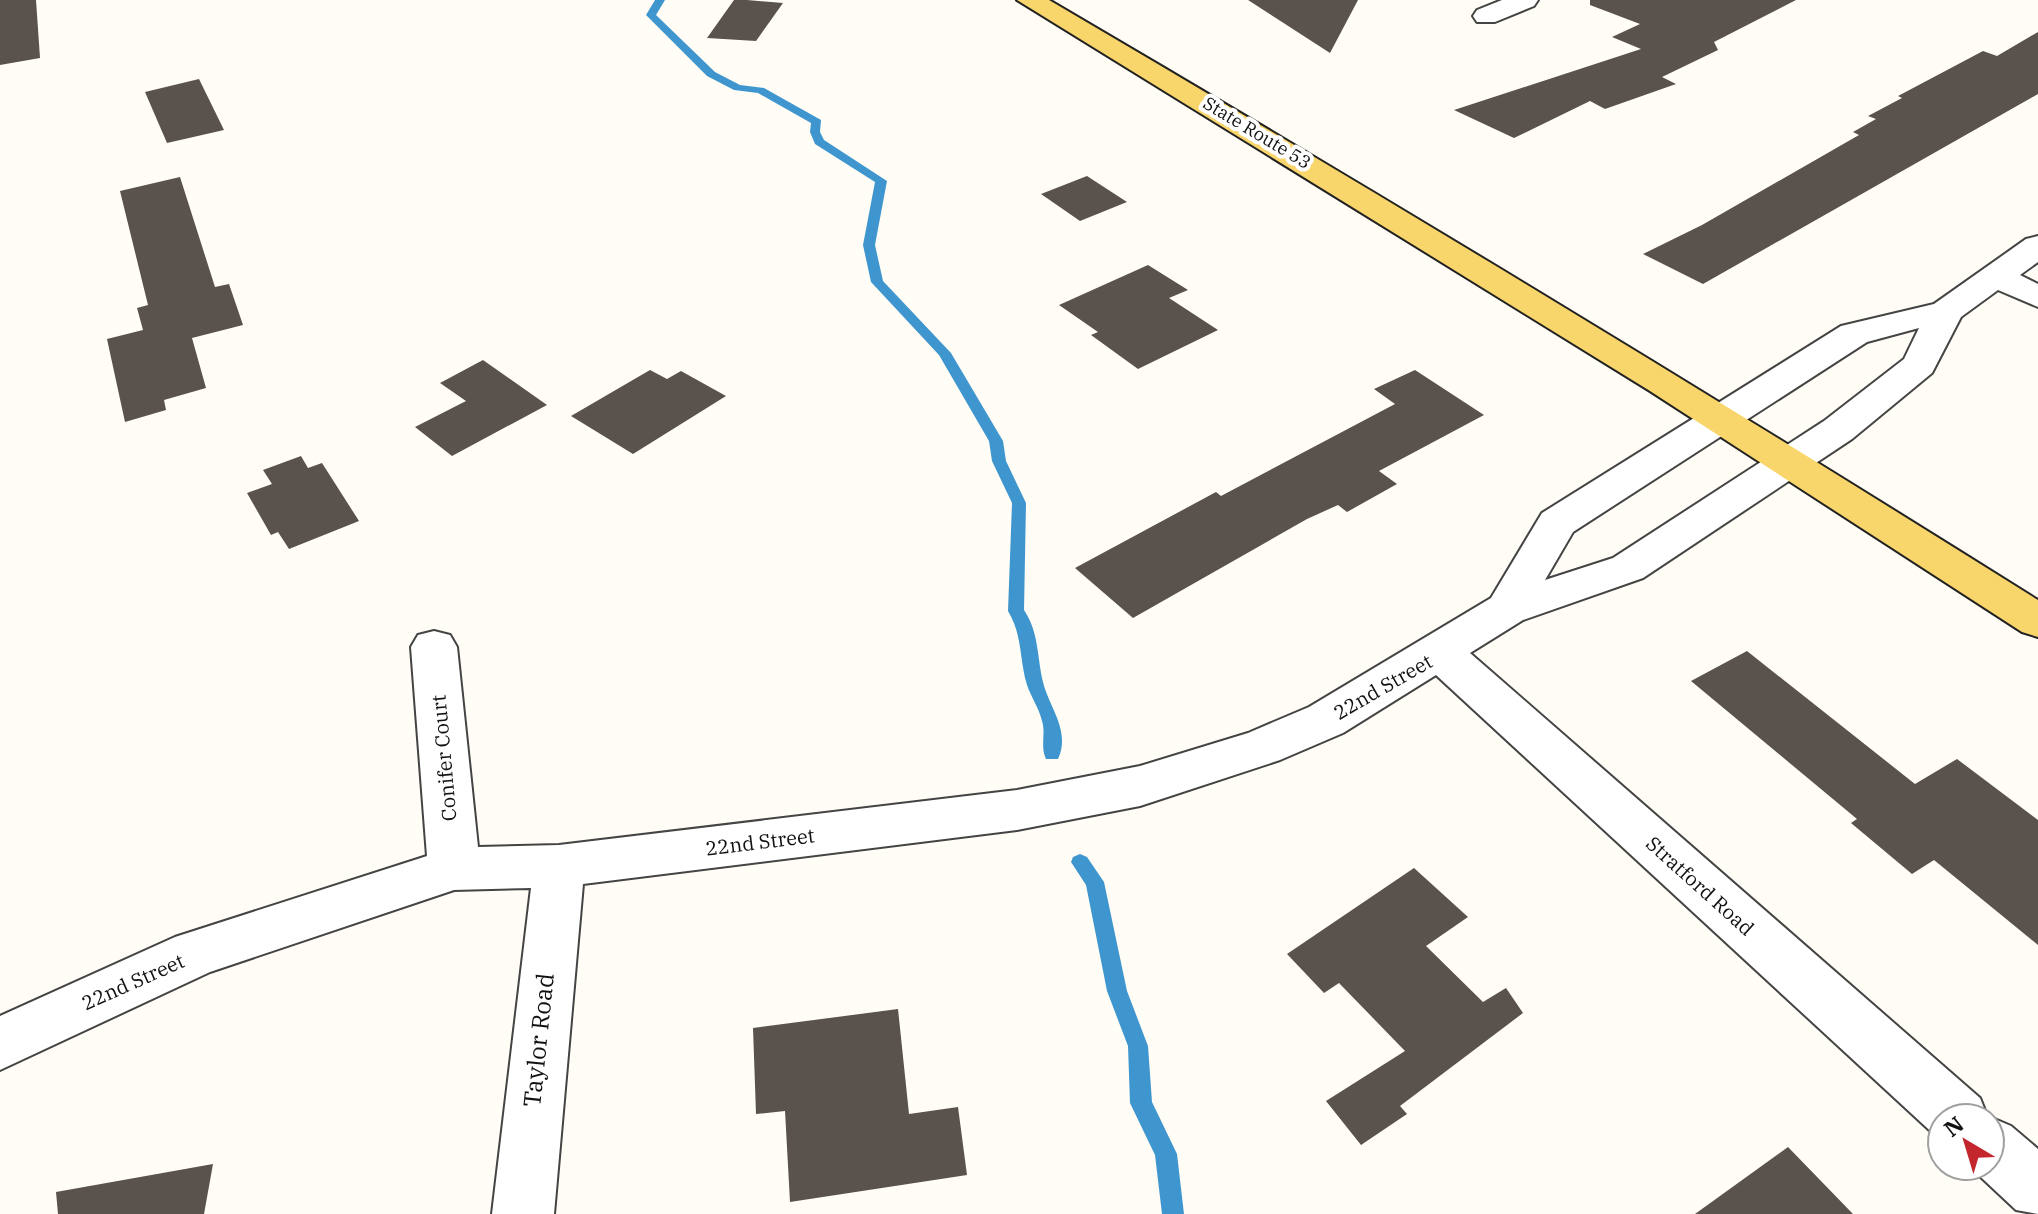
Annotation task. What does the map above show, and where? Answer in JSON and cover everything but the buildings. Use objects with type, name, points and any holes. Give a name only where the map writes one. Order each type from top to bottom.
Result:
[{"type":"main road","name":"State Route 53","points":[[1030,0],[1303,161],[1791,462],[2038,621]]},
{"type":"street","points":[[1486,16],[1525,0]]},
{"type":"street","points":[[1946,311],[2038,246]]},
{"type":"street","points":[[1994,275],[2038,297]]},
{"type":"street","name":"22nd Street","points":[[1507,609],[1557,523],[1854,334],[1946,311]]},
{"type":"street","name":"22nd Street","points":[[0,1044],[194,954],[454,869],[559,866],[1017,810],[1140,786],[1263,747],[1326,720],[1441,653],[1507,609],[1628,568],[1838,430],[1919,365],[1946,311]]},
{"type":"street","name":"Conifer Court","points":[[434,647],[454,869]]},
{"type":"street","name":"Stratford Road","points":[[1441,653],[1941,1102]]},
{"type":"street","name":"Taylor Road","points":[[523,1214],[559,866]]},
{"type":"street","points":[[2006,1160],[2038,1189]]},
{"type":"waterway","points":[[660,0],[651,15],[711,74],[738,88],[760,90],[817,122],[815,132],[819,142],[881,181],[869,245],[877,282],[944,353],[996,441],[999,461],[1019,503],[1016,611],[1023,621],[1035,683],[1052,723],[1052,754]]},
{"type":"waterway","points":[[1080,862],[1095,882],[1117,991],[1138,1046],[1141,1103],[1166,1154],[1173,1214]]}]
